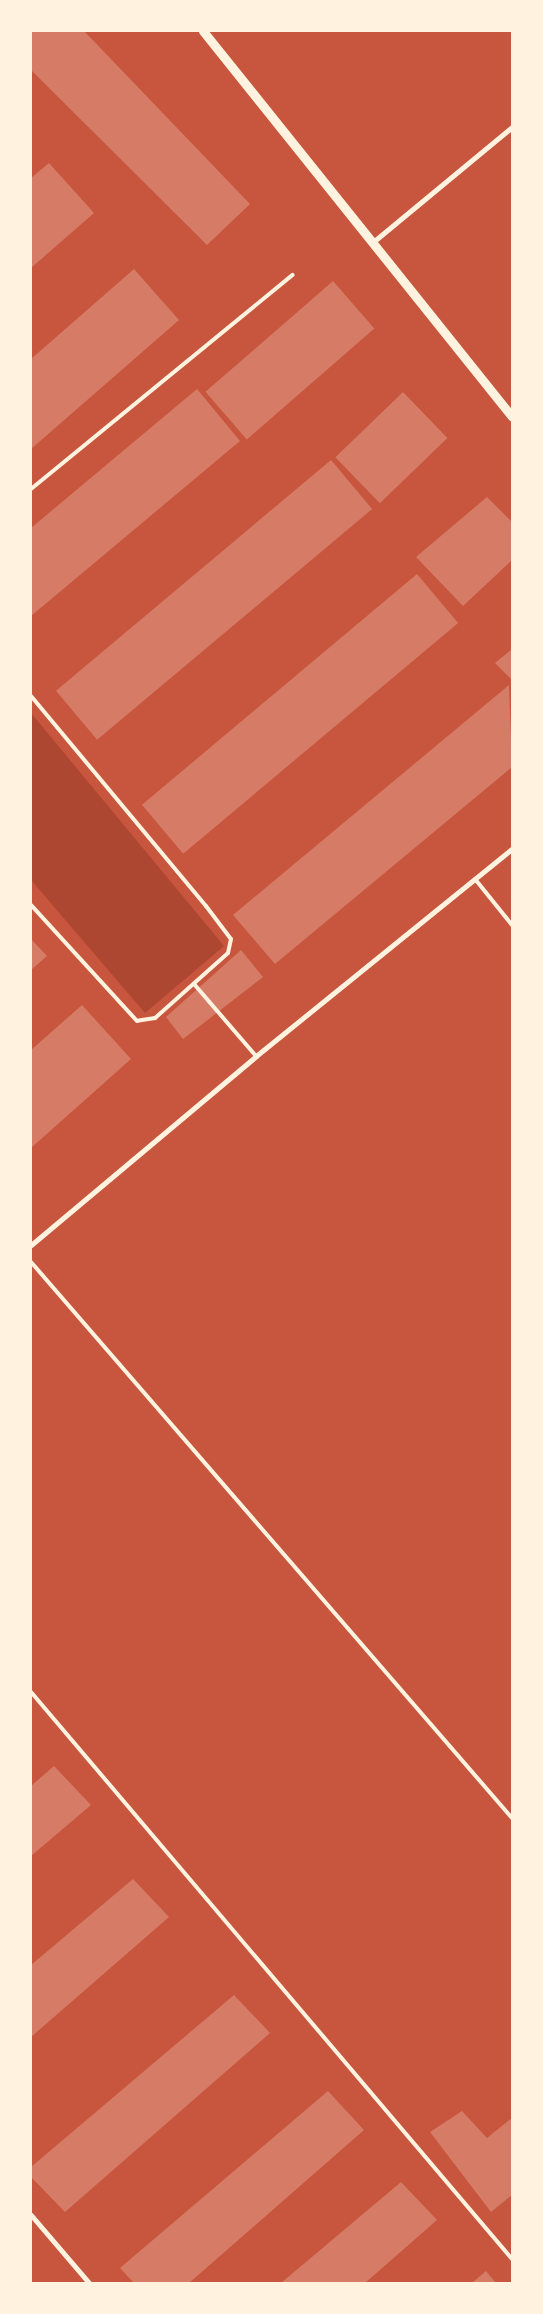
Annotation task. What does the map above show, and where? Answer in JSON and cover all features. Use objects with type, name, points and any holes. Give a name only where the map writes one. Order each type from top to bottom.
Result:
[{"type":"street","points":[[203,31],[512,417]]},
{"type":"street","points":[[373,242],[512,126]]},
{"type":"street","points":[[31,1245],[256,1056],[512,849]]},
{"type":"street","points":[[31,2215],[89,2283]]},
{"type":"lane","points":[[31,489],[292,275]]},
{"type":"lane","points":[[31,696],[231,939],[228,953],[156,1018],[137,1021],[31,905]]},
{"type":"lane","points":[[475,879],[512,925]]},
{"type":"lane","points":[[194,984],[256,1056]]},
{"type":"lane","points":[[31,1262],[512,1818]]},
{"type":"lane","points":[[31,1692],[512,2259]]},
{"type":"shaded area","points":[[31,713],[224,946],[145,1013],[31,880]]},
{"type":"building","points":[[31,31],[84,31],[250,204],[207,245],[31,70]]},
{"type":"building","points":[[49,163],[94,213],[31,268],[31,178]]},
{"type":"building","points":[[134,269],[179,320],[31,449],[31,359]]},
{"type":"building","points":[[333,281],[374,329],[247,439],[205,392]]},
{"type":"building","points":[[197,389],[240,441],[31,616],[31,528]]},
{"type":"building","points":[[403,392],[447,438],[380,503],[335,457]]},
{"type":"building","points":[[331,460],[372,509],[97,740],[56,691]]},
{"type":"building","points":[[487,497],[512,522],[512,560],[463,606],[416,557]]},
{"type":"building","points":[[417,574],[458,623],[183,854],[142,805]]},
{"type":"building","points":[[512,649],[512,680],[495,663]]},
{"type":"building","points":[[509,685],[512,767],[275,964],[233,915]]},
{"type":"building","points":[[31,939],[47,956],[31,970]]},
{"type":"building","points":[[241,950],[263,977],[183,1039],[166,1017]]},
{"type":"building","points":[[82,1005],[131,1059],[31,1148],[31,1050]]},
{"type":"building","points":[[54,1766],[91,1805],[31,1856],[31,1786]]},
{"type":"building","points":[[133,1879],[169,1917],[31,2037],[31,1965]]},
{"type":"building","points":[[234,1995],[270,2033],[65,2212],[31,2177],[31,2167]]},
{"type":"building","points":[[328,2091],[364,2130],[189,2283],[134,2283],[120,2268]]},
{"type":"building","points":[[462,2111],[487,2138],[512,2118],[512,2195],[491,2212],[430,2132]]},
{"type":"building","points":[[401,2182],[437,2220],[365,2283],[281,2283]]},
{"type":"building","points":[[486,2271],[496,2283],[472,2283]]}]
